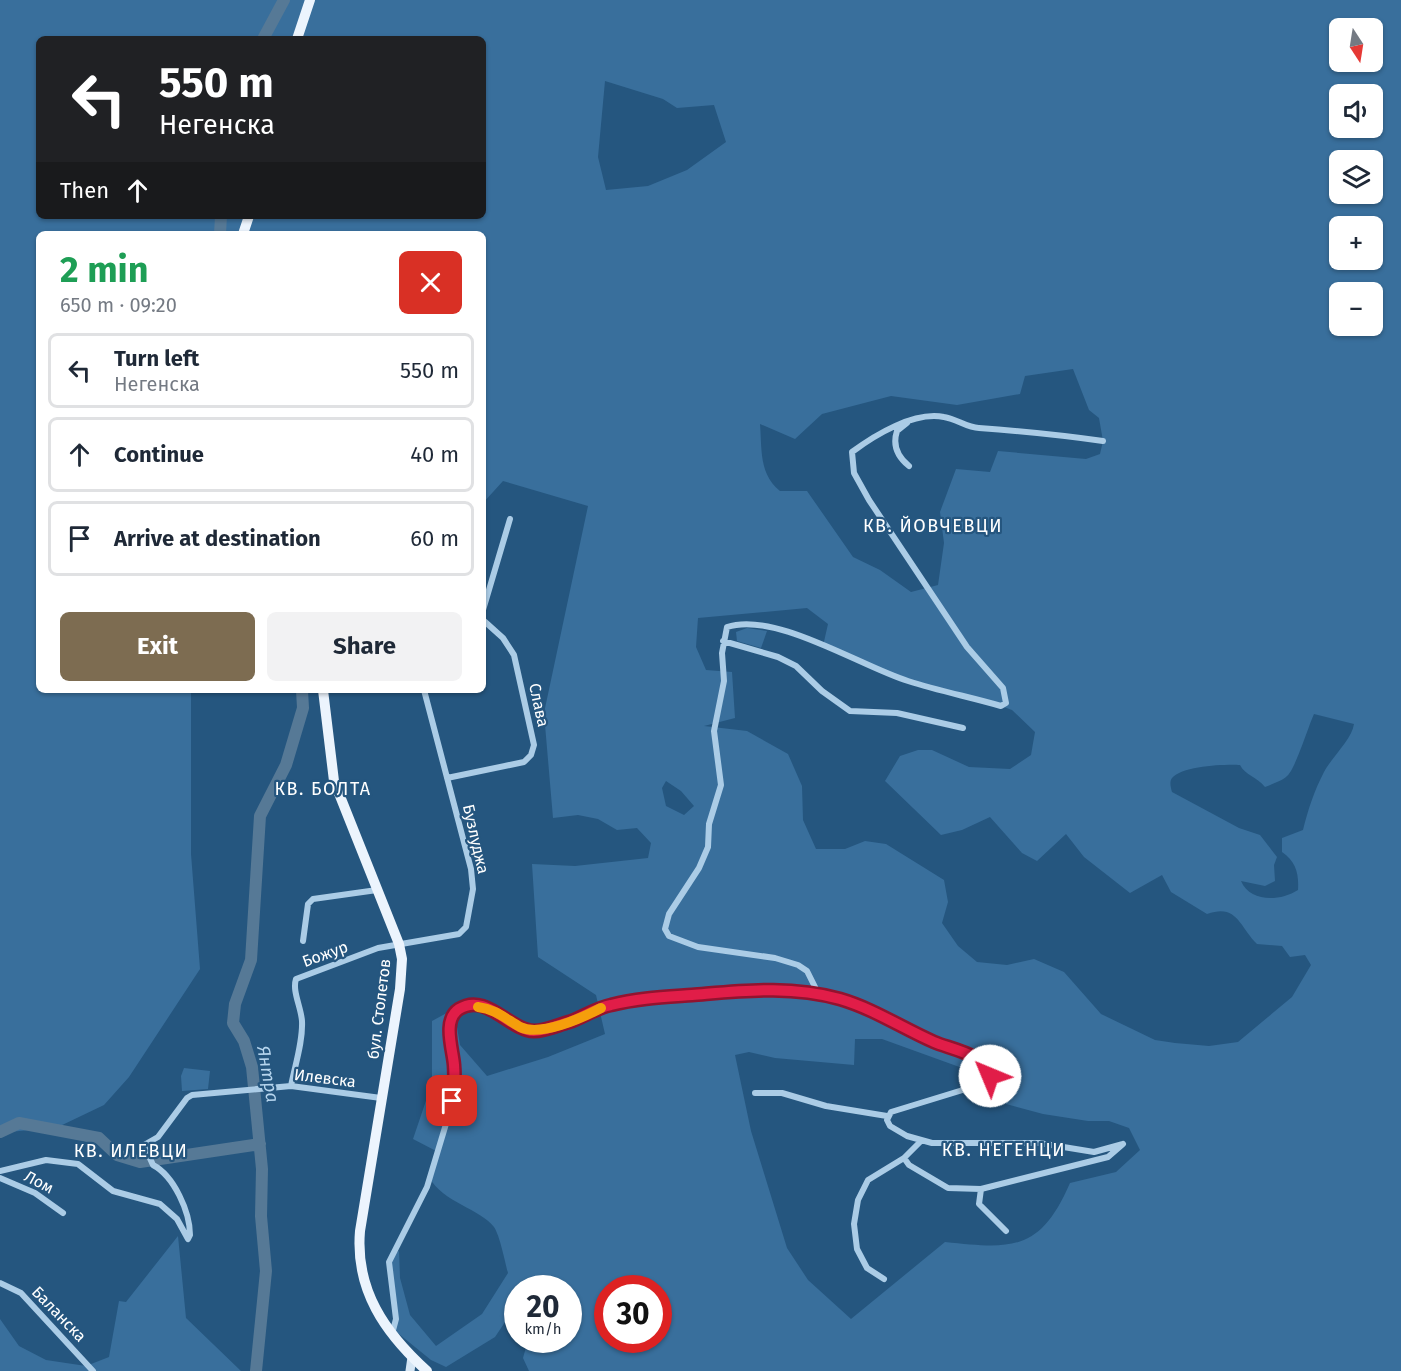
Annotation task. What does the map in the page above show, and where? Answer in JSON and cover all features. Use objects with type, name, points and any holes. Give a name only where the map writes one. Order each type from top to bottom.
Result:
[{"type":"main road","points":[[298,36],[310,0]]},
{"type":"main road","name":"бул. Столетов","points":[[323,693],[339,798],[399,945],[402,959],[400,989],[359,1245],[364,1283],[374,1308],[392,1335],[427,1371]]},
{"type":"main road","points":[[410,1371],[412,1357]]},
{"type":"street","points":[[818,993],[807,972],[798,965],[775,958],[698,947],[669,936],[665,929],[669,914],[699,867],[708,847],[709,824],[721,784],[714,731],[724,681],[723,641],[727,627],[739,623],[757,624],[795,634],[907,681],[1001,706],[1006,703],[1003,688],[967,647],[854,473],[852,453],[871,438],[909,421],[942,416],[975,428],[1031,431],[1103,441]]},
{"type":"street","points":[[909,421],[897,431],[895,437],[900,459],[909,466]]},
{"type":"street","points":[[486,600],[510,519]]},
{"type":"street","name":"Слава","points":[[447,778],[524,762],[531,755],[534,745],[514,655],[503,638],[486,623]]},
{"type":"street","points":[[723,641],[778,657],[796,666],[822,691],[850,711],[897,713],[963,728]]},
{"type":"street","name":"Бузлуджа","points":[[399,945],[459,934],[466,927],[473,889],[471,870],[425,693]]},
{"type":"street","points":[[303,941],[308,904],[313,899],[377,890]]},
{"type":"street","name":"Божур","points":[[291,1086],[302,1028],[294,985],[296,979],[378,948],[399,945]]},
{"type":"street","points":[[392,1335],[396,1318],[389,1262],[427,1187],[441,1143],[453,1092],[451,1044],[453,1017],[465,1007],[491,1010],[523,1028],[537,1031],[587,1016],[608,1005],[646,997],[742,989],[818,993],[880,1013],[933,1041],[980,1060],[989,1071],[987,1080],[979,1085],[891,1112],[888,1116]]},
{"type":"street","name":"Илевска","points":[[0,1171],[46,1160],[78,1164],[113,1191],[160,1203],[170,1211],[185,1236],[190,1239],[188,1220],[177,1192],[161,1169],[153,1165],[144,1145],[158,1137],[187,1098],[192,1095],[291,1086],[381,1098]]},
{"type":"street","points":[[755,1093],[782,1093],[826,1106],[888,1116]]},
{"type":"street","points":[[888,1116],[890,1126],[920,1142],[1039,1143],[1094,1152],[1123,1144],[1108,1157],[981,1189],[948,1188],[909,1165],[904,1158]]},
{"type":"street","points":[[884,1279],[867,1269],[862,1260],[854,1236],[855,1212],[868,1180],[904,1158],[920,1142]]},
{"type":"street","name":"Лом","points":[[0,1178],[35,1193],[63,1213]]},
{"type":"street","points":[[981,1189],[979,1204],[1006,1231]]},
{"type":"street","name":"Баланска","points":[[0,1283],[7,1284],[28,1300],[93,1371]]},
{"type":"shaded area","points":[[0,0],[1401,0],[1401,1371],[529,1371],[523,1358],[524,1353],[582,1353],[582,1275],[507,1275],[494,1227],[480,1215],[443,1193],[430,1178],[438,1152],[413,1139],[432,1083],[432,1021],[454,1009],[460,1045],[487,1076],[548,1057],[605,1034],[596,995],[538,957],[532,864],[575,866],[648,858],[651,843],[637,828],[617,830],[598,819],[578,815],[553,818],[544,713],[588,506],[503,481],[486,500],[486,231],[36,231],[36,693],[191,693],[191,854],[200,969],[129,1077],[104,1105],[58,1127],[0,1133]],"holes":[[[605,81],[663,99],[677,108],[714,105],[726,142],[687,170],[648,186],[606,190],[598,157]],[[1073,369],[1089,410],[1099,418],[1103,441],[1100,454],[1086,459],[998,451],[990,472],[956,469],[940,512],[944,543],[938,585],[911,592],[880,570],[853,557],[807,491],[780,491],[768,477],[763,461],[760,424],[795,439],[822,414],[891,396],[957,405],[1020,394],[1025,376]],[[807,608],[828,624],[823,646],[907,681],[1012,710],[1035,732],[1031,755],[1010,769],[969,767],[932,750],[918,750],[900,756],[885,781],[941,835],[962,830],[990,817],[1022,853],[1037,861],[1066,834],[1084,857],[1130,893],[1162,875],[1171,892],[1207,914],[1217,911],[1231,914],[1257,944],[1282,946],[1290,957],[1305,955],[1311,965],[1292,997],[1238,1042],[1209,1046],[1175,1043],[1155,1040],[1101,1014],[1064,972],[1034,959],[1007,965],[977,962],[958,946],[942,923],[948,902],[944,880],[886,844],[865,841],[845,849],[816,849],[803,820],[802,786],[788,754],[747,731],[704,726],[735,718],[732,672],[706,670],[696,647],[698,618]],[[1314,714],[1354,724],[1350,736],[1320,779],[1303,830],[1282,838],[1282,852],[1296,868],[1298,890],[1274,898],[1251,893],[1241,881],[1265,886],[1275,881],[1274,865],[1277,857],[1260,835],[1239,828],[1172,792],[1170,785],[1172,778],[1194,768],[1240,765],[1265,787],[1282,779],[1290,772]],[[666,781],[681,791],[694,806],[684,815],[666,806],[662,788]],[[855,1039],[882,1039],[976,1073],[1006,1104],[1043,1114],[1088,1121],[1109,1121],[1129,1128],[1140,1150],[1116,1172],[1070,1183],[1059,1206],[1035,1234],[1006,1245],[945,1242],[851,1319],[808,1280],[787,1248],[751,1131],[735,1055],[749,1052],[775,1058],[854,1065]]]},
{"type":"shaded area","points":[[747,628],[767,631],[761,648],[737,641],[736,632]]},
{"type":"shaded area","points":[[184,1068],[210,1071],[208,1089],[182,1091],[181,1076]]},
{"type":"shaded area","points":[[178,1236],[186,1318],[241,1371],[0,1371],[0,1319],[19,1346],[46,1360],[86,1366],[109,1357],[119,1301],[126,1302]]},
{"type":"shaded area","points":[[399,1251],[400,1278],[410,1315],[436,1346],[482,1314],[504,1279],[504,1324],[495,1337],[446,1367],[431,1360],[394,1330],[391,1255]]},
{"type":"waterway","name":"Янтра","points":[[265,36],[284,0]]},
{"type":"waterway","name":"Янтра","points":[[220,231],[221,219]]},
{"type":"waterway","name":"Янтра","points":[[256,1371],[266,1271],[261,1216],[262,1169],[252,1067],[244,1041],[233,1023],[235,1004],[251,960],[260,816],[286,765],[303,708],[302,693]]},
{"type":"waterway","points":[[0,1132],[19,1123],[99,1138],[117,1155],[140,1162],[260,1144]]},
{"type":"slow traffic","points":[[478,1007],[497,1012],[518,1026],[532,1031],[587,1016],[601,1008]]},
{"type":"district","name":"КВ. ЙОВЧЕВЦИ","points":[[933,526]]},
{"type":"district","name":"КВ. БОЛТА","points":[[323,789]]},
{"type":"district","name":"КВ. НЕГЕНЦИ","points":[[1004,1150]]},
{"type":"district","name":"КВ. ИЛЕВЦИ","points":[[131,1151]]},
{"type":"route","points":[[452,1101],[454,1066],[450,1028],[455,1012],[459,1009],[471,1006],[491,1010],[523,1028],[537,1031],[587,1016],[608,1005],[646,997],[742,989],[818,993],[861,1006],[880,1013],[900,1026],[933,1041],[980,1060],[986,1066],[990,1076]]}]
